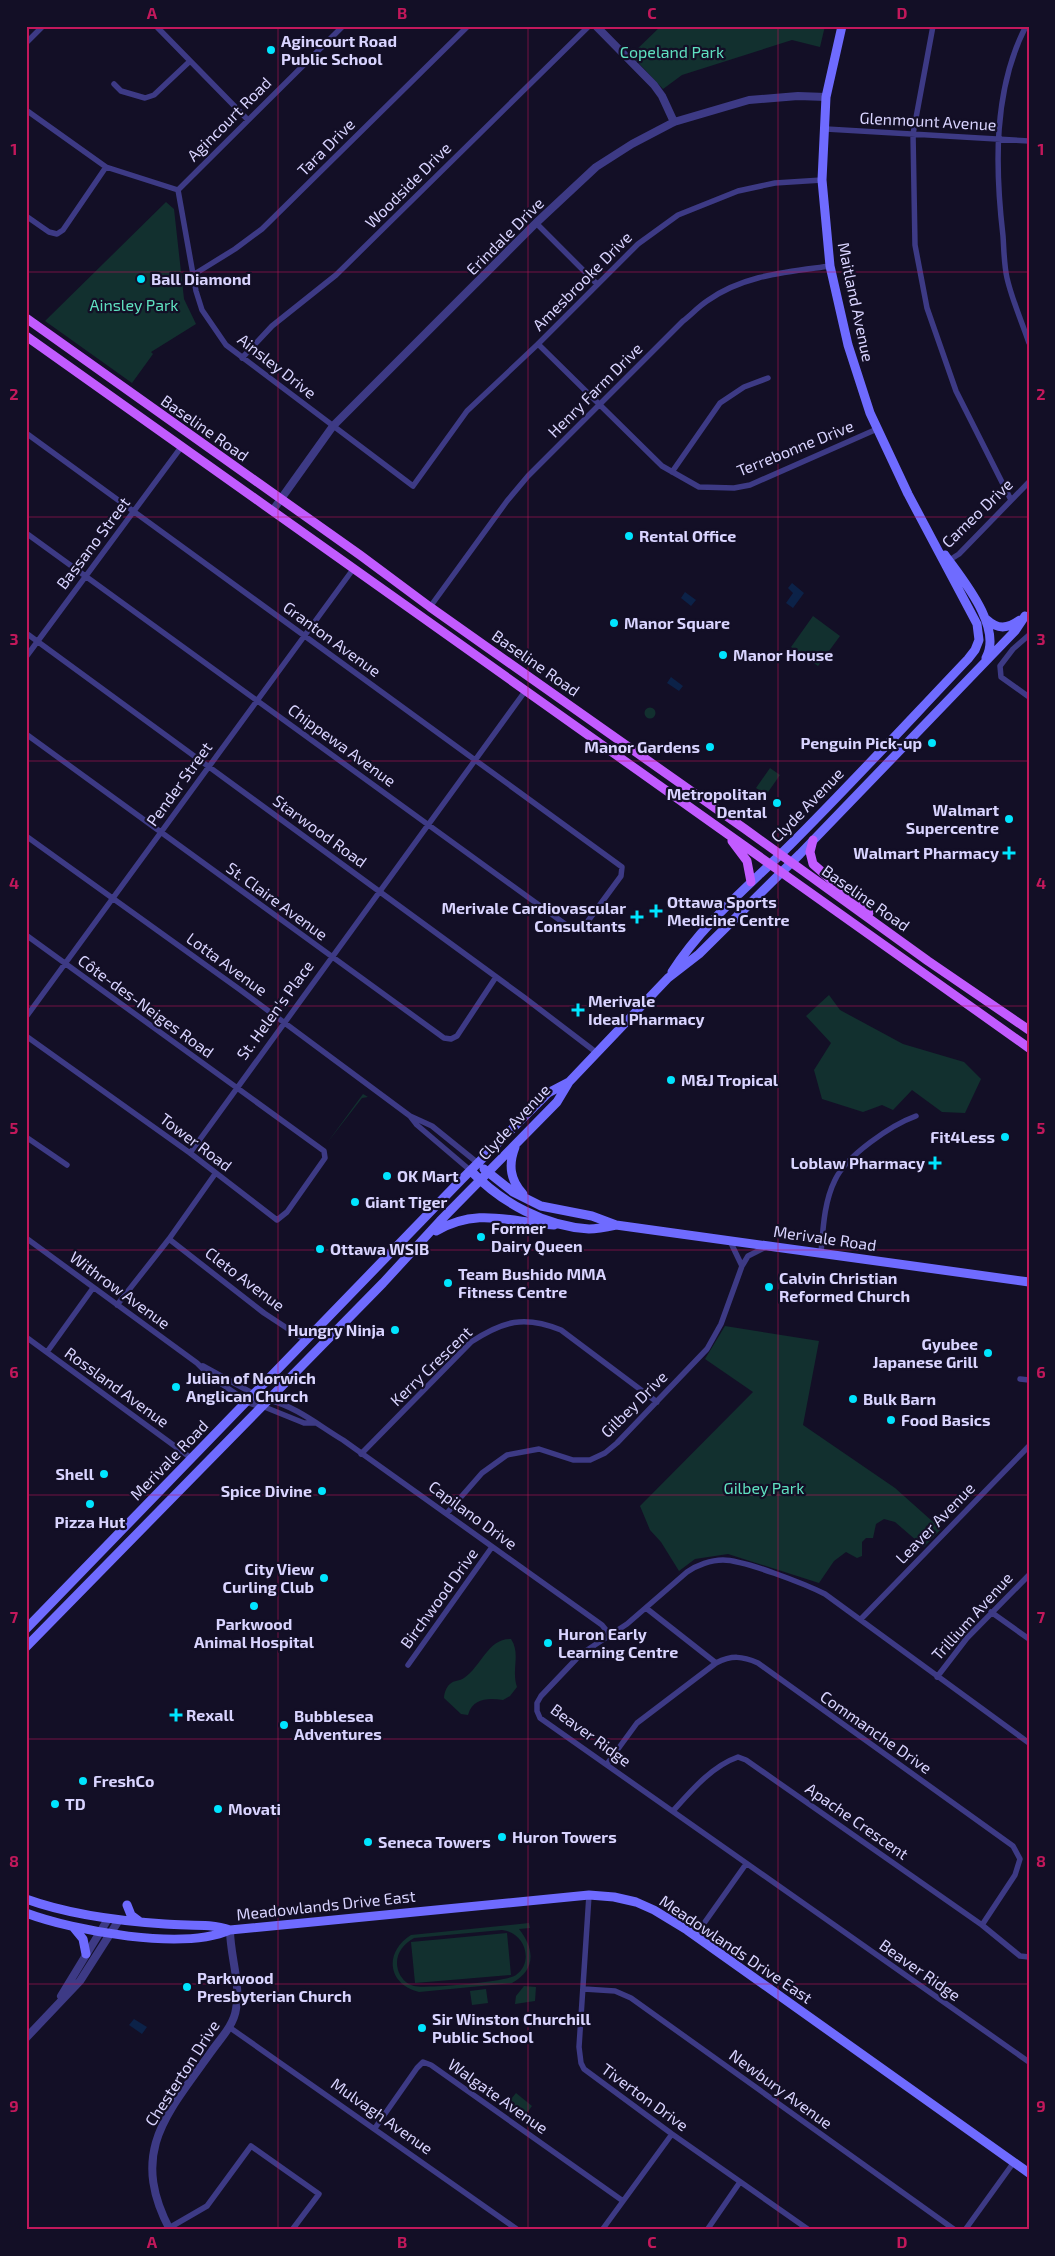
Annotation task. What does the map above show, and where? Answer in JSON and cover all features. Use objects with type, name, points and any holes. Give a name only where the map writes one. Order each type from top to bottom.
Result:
[{"type":"main road","name":"Maitland Avenue","points":[[842,26],[826,97],[826,129],[822,180],[830,266],[857,377],[877,430],[908,494],[975,619],[978,640],[972,655]]},
{"type":"main road","name":"Baseline Road","points":[[26,318],[360,555],[430,607],[1029,1030]]},
{"type":"main road","name":"Baseline Road","points":[[26,336],[771,863],[1029,1048]]},
{"type":"main road","name":"Maitland Avenue","points":[[946,562],[962,578],[990,631],[990,647],[982,664]]},
{"type":"main road","points":[[985,619],[999,628],[1008,627],[1027,614]]},
{"type":"main road","name":"Clyde Avenue","points":[[480,1181],[557,1102],[569,1082],[668,978],[699,954],[782,872],[1015,631],[1027,614]]},
{"type":"main road","name":"Clyde Avenue","points":[[668,978],[686,950],[972,655]]},
{"type":"main road","points":[[922,708],[927,721]]},
{"type":"main road","points":[[585,732],[593,721]]},
{"type":"main road","points":[[724,831],[747,861],[751,882]]},
{"type":"main road","points":[[813,840],[810,852],[813,864],[862,906],[885,929]]},
{"type":"main road","name":"Clyde Avenue","points":[[471,1171],[548,1093],[569,1082]]},
{"type":"main road","points":[[517,1143],[511,1160],[511,1171],[515,1185],[531,1202]]},
{"type":"main road","name":"Merivale Road","points":[[479,1164],[513,1192],[531,1202],[548,1208],[592,1216],[616,1225],[1029,1282]]},
{"type":"main road","name":"Merivale Road","points":[[26,1629],[471,1171],[501,1198],[522,1210],[576,1227],[591,1229],[616,1225]]},
{"type":"main road","name":"Merivale Road","points":[[26,1647],[266,1403],[480,1181]]},
{"type":"main road","points":[[429,1234],[454,1221],[477,1216],[576,1227]]},
{"type":"main road","points":[[83,1570],[90,1582]]},
{"type":"main road","points":[[76,1577],[84,1589]]},
{"type":"main road","name":"Meadowlands Drive East","points":[[26,1913],[74,1928],[111,1934],[175,1938],[220,1934],[230,1930],[589,1896],[614,1897],[636,1902],[669,1919],[695,1936],[1029,2173]]},
{"type":"main road","name":"Meadowlands Drive East","points":[[26,1899],[108,1919],[220,1926],[230,1930]]},
{"type":"main road","points":[[127,1906],[130,1915],[141,1922]]},
{"type":"main road","points":[[74,1928],[83,1939],[86,1954]]},
{"type":"street","points":[[26,43],[43,26]]},
{"type":"street","points":[[156,26],[189,62],[248,120]]},
{"type":"street","name":"Agincourt Road","points":[[178,190],[344,26]]},
{"type":"street","name":"Tara Drive","points":[[193,275],[235,249],[262,229],[468,26]]},
{"type":"street","name":"Woodside Drive","points":[[242,358],[272,326],[336,275],[589,26]]},
{"type":"street","points":[[596,26],[654,85],[662,96],[674,122]]},
{"type":"street","points":[[933,26],[913,134],[916,244],[927,308],[956,391],[1011,500]]},
{"type":"street","points":[[1026,26],[1010,68],[999,138],[999,204],[1007,278],[1029,343]]},
{"type":"street","points":[[114,84],[121,91],[145,98],[154,95],[189,62]]},
{"type":"street","name":"Erindale Drive","points":[[273,510],[333,426],[536,223],[596,167],[632,144],[674,122],[749,100],[798,96],[826,97]]},
{"type":"street","points":[[26,110],[106,167],[178,190]]},
{"type":"street","name":"Glenmount Avenue","points":[[826,129],[1029,141]]},
{"type":"street","points":[[26,216],[49,232],[57,234],[63,230],[106,167]]},
{"type":"street","name":"Amesbrooke Drive","points":[[413,486],[467,411],[538,344],[638,244],[678,215],[738,191],[775,183],[822,180]]},
{"type":"street","name":"Ainsley Drive","points":[[178,190],[193,275],[202,310],[226,344],[413,486]]},
{"type":"street","points":[[536,223],[597,284]]},
{"type":"street","name":"Henry Farm Drive","points":[[430,607],[507,501],[528,476],[707,300],[736,285],[767,274],[830,266]]},
{"type":"street","name":"Terrebonne Drive","points":[[538,344],[662,466],[699,487],[734,488],[750,485],[877,430]]},
{"type":"street","points":[[672,472],[720,403],[744,386],[768,378]]},
{"type":"street","name":"Granton Avenue","points":[[26,433],[622,867]]},
{"type":"street","name":"Bassano Street","points":[[26,657],[84,576],[182,446]]},
{"type":"street","name":"Cameo Drive","points":[[946,562],[958,554],[1029,482]]},
{"type":"street","name":"Chippewa Avenue","points":[[26,533],[572,929],[580,930],[585,925],[621,876],[622,867]]},
{"type":"street","name":"Pender Street","points":[[26,1016],[66,965],[303,635],[354,568]]},
{"type":"street","name":"Starwood Road","points":[[26,633],[597,1053]]},
{"type":"street","points":[[1029,635],[1000,666],[1001,677],[1029,697]]},
{"type":"street","name":"St. Helen's Place","points":[[190,1153],[330,957],[526,690]]},
{"type":"street","name":"St. Claire Avenue","points":[[26,734],[330,957],[448,1039],[457,1036],[496,978]]},
{"type":"street","name":"Lotta Avenue","points":[[26,836],[284,1022],[410,1116],[471,1171]]},
{"type":"street","name":"Côte-des-Neiges Road","points":[[26,935],[324,1150]]},
{"type":"street","name":"Tower Road","points":[[26,1036],[190,1153],[215,1174],[278,1220],[287,1212],[325,1158],[324,1150]]},
{"type":"street","name":"Lotta Avenue","points":[[410,1116],[432,1126],[479,1164]]},
{"type":"street","points":[[821,1253],[829,1197],[835,1179],[841,1170],[891,1127],[916,1116]]},
{"type":"street","points":[[26,1137],[67,1165]]},
{"type":"street","points":[[117,1305],[169,1239],[215,1174]]},
{"type":"street","name":"Withrow Avenue","points":[[26,1238],[93,1288],[250,1398]]},
{"type":"street","name":"Cleto Avenue","points":[[169,1239],[264,1313],[305,1340]]},
{"type":"street","points":[[730,1240],[742,1266]]},
{"type":"street","name":"Gilbey Drive","points":[[446,1513],[482,1473],[507,1455],[539,1449],[573,1460],[590,1460],[605,1453],[617,1443],[707,1349],[721,1324],[742,1266],[748,1256],[768,1246]]},
{"type":"street","points":[[47,1352],[93,1288]]},
{"type":"street","name":"Kerry Crescent","points":[[361,1454],[471,1342],[493,1328],[514,1321],[546,1324],[561,1330],[657,1402]]},
{"type":"street","name":"Rossland Avenue","points":[[26,1338],[191,1458]]},
{"type":"street","name":"Withrow Avenue","points":[[198,1363],[211,1377],[250,1398]]},
{"type":"street","points":[[1020,1379],[1029,1380]]},
{"type":"street","name":"Capilano Drive","points":[[250,1398],[308,1416],[315,1423],[602,1624],[610,1635]]},
{"type":"street","name":"Capilano Drive","points":[[266,1403],[304,1423],[315,1423]]},
{"type":"street","name":"Leaver Avenue","points":[[861,1619],[1029,1446]]},
{"type":"street","name":"Birchwood Drive","points":[[408,1664],[492,1547]]},
{"type":"street","name":"Beaver Ridge","points":[[1029,1743],[937,1677],[861,1619],[818,1590],[740,1562],[722,1560],[695,1567],[646,1608],[581,1654],[541,1696],[537,1703],[536,1711],[540,1718],[1029,2062]]},
{"type":"street","name":"Trillium Avenue","points":[[937,1677],[967,1638],[1029,1575]]},
{"type":"street","points":[[607,1764],[637,1723],[716,1663],[646,1608]]},
{"type":"street","points":[[991,1612],[1029,1638]]},
{"type":"street","name":"Commanche Drive","points":[[716,1663],[729,1657],[744,1657],[758,1663],[1013,1846],[1020,1859],[1015,1876],[982,1925]]},
{"type":"street","name":"Apache Crescent","points":[[673,1812],[696,1785],[728,1760],[738,1757],[754,1765],[982,1925],[1020,1956],[1029,1957]]},
{"type":"street","points":[[695,1936],[746,1864]]},
{"type":"street","name":"Tiverton Drive","points":[[589,1896],[580,2047],[581,2063],[591,2076],[809,2230]]},
{"type":"street","points":[[58,2002],[108,1919]]},
{"type":"street","points":[[26,2038],[58,2002],[80,1981],[119,1920]]},
{"type":"street","name":"Chesterton Drive","points":[[169,2229],[161,2213],[152,2183],[151,2162],[154,2142],[188,2084],[229,2027],[236,2010],[237,1993],[230,1930]]},
{"type":"street","name":"Newbury Avenue","points":[[584,1989],[615,1991],[630,1998],[955,2230]]},
{"type":"street","name":"Mulvagh Avenue","points":[[229,2027],[376,2128],[518,2230]]},
{"type":"street","name":"Walgate Avenue","points":[[376,2128],[417,2068],[424,2062],[431,2065],[623,2201]]},
{"type":"street","points":[[602,2230],[672,2134]]},
{"type":"street","points":[[169,2229],[207,2206],[251,2146],[319,2194],[292,2230]]},
{"type":"street","points":[[965,2230],[1014,2162]]},
{"type":"street","points":[[707,2230],[740,2182]]},
{"type":"green space","name":"Copeland Park","points":[[661,26],[825,26],[820,47],[792,40],[682,75],[663,89],[631,55]]},
{"type":"green space","name":"Ainsley Park","points":[[166,202],[174,209],[184,299],[196,324],[151,352],[153,354],[132,383],[45,321]]},
{"type":"green space","points":[[813,616],[840,636],[818,666],[791,647]]},
{"type":"green space","points":[[650,707],[656,713],[650,719],[644,713]]},
{"type":"green space","points":[[770,768],[780,775],[766,795],[756,788]]},
{"type":"green space","points":[[829,995],[840,1010],[903,1044],[964,1062],[981,1079],[965,1113],[942,1112],[912,1090],[893,1110],[882,1105],[863,1112],[822,1099],[814,1070],[831,1043],[806,1016]]},
{"type":"green space","points":[[363,1094],[368,1097],[362,1098],[327,1143]]},
{"type":"green space","name":"Gilbey Park","points":[[725,1326],[819,1341],[803,1425],[895,1488],[941,1529],[924,1547],[895,1522],[884,1519],[876,1524],[873,1538],[866,1538],[862,1542],[862,1556],[857,1558],[846,1552],[834,1561],[819,1583],[728,1554],[695,1559],[679,1571],[661,1542],[650,1530],[640,1506],[753,1392],[705,1359]]},
{"type":"green space","points":[[511,1639],[516,1656],[515,1681],[517,1687],[510,1696],[503,1700],[482,1700],[473,1705],[468,1715],[461,1714],[444,1698],[447,1687],[470,1673],[496,1643]]},
{"type":"green space","points":[[529,1923],[530,1928],[519,1929],[530,1951],[529,1965],[520,1978],[512,1983],[419,1992],[408,1988],[400,1982],[395,1975],[393,1967],[393,1958],[396,1950],[411,1935]],"holes":[[[502,1930],[510,1932],[521,1941],[526,1955],[522,1969],[510,1978],[466,1984],[421,1987],[406,1982],[398,1970],[397,1960],[400,1951],[414,1938]]]},
{"type":"green space","points":[[507,1933],[511,1975],[415,1983],[411,1942]]},
{"type":"green space","points":[[524,1986],[536,1987],[535,2001],[515,2004],[516,1996]]},
{"type":"green space","points":[[486,1989],[488,2003],[472,2005],[470,1991]]},
{"type":"green space","points":[[516,2093],[532,2106],[524,2117],[507,2104]]},
{"type":"water","points":[[792,583],[804,593],[793,608],[786,603],[793,593],[788,588]]},
{"type":"water","points":[[685,592],[696,600],[691,606],[681,598]]},
{"type":"water","points":[[671,677],[683,686],[679,691],[667,683]]},
{"type":"water","points":[[134,2019],[147,2027],[142,2034],[129,2025]]},
{"type":"place","name":"Agincourt Road Public School","points":[[271,50]]},
{"type":"place","name":"Ball Diamond","points":[[141,279]]},
{"type":"place","name":"Rental Office","points":[[629,536]]},
{"type":"place","name":"Manor Square","points":[[614,623]]},
{"type":"place","name":"Manor House","points":[[723,655]]},
{"type":"place","name":"Penguin Pick-up","points":[[932,743]]},
{"type":"place","name":"Manor Gardens","points":[[710,747]]},
{"type":"place","name":"Metropolitan Dental","points":[[777,803]]},
{"type":"place","name":"Walmart Supercentre","points":[[1009,819]]},
{"type":"place","name":"Walmart Pharmacy","points":[[1009,853]]},
{"type":"place","name":"Ottawa Sports Medicine Centre","points":[[656,911]]},
{"type":"place","name":"Merivale Cardiovascular Consultants","points":[[637,917]]},
{"type":"place","name":"Merivale Ideal Pharmacy","points":[[578,1010]]},
{"type":"place","name":"M&J Tropical","points":[[671,1080]]},
{"type":"place","name":"Fit4Less","points":[[1005,1137]]},
{"type":"place","name":"Loblaw Pharmacy","points":[[935,1163]]},
{"type":"place","name":"OK Mart","points":[[387,1176]]},
{"type":"place","name":"Giant Tiger","points":[[355,1202]]},
{"type":"place","name":"Former Dairy Queen","points":[[481,1237]]},
{"type":"place","name":"Ottawa WSIB","points":[[320,1249]]},
{"type":"place","name":"Team Bushido MMA Fitness Centre","points":[[448,1283]]},
{"type":"place","name":"Calvin Christian Reformed Church","points":[[769,1287]]},
{"type":"place","name":"Hungry Ninja","points":[[395,1330]]},
{"type":"place","name":"Gyubee Japanese Grill","points":[[988,1353]]},
{"type":"place","name":"Julian of Norwich Anglican Church","points":[[176,1387]]},
{"type":"place","name":"Bulk Barn","points":[[853,1399]]},
{"type":"place","name":"Food Basics","points":[[891,1420]]},
{"type":"place","name":"Shell","points":[[104,1474]]},
{"type":"place","name":"Spice Divine","points":[[322,1491]]},
{"type":"place","name":"Pizza Hut","points":[[90,1504]]},
{"type":"place","name":"City View Curling Club","points":[[324,1578]]},
{"type":"place","name":"Parkwood Animal Hospital","points":[[254,1606]]},
{"type":"place","name":"Huron Early Learning Centre","points":[[548,1643]]},
{"type":"place","name":"Rexall","points":[[176,1715]]},
{"type":"place","name":"Bubblesea Adventures","points":[[284,1725]]},
{"type":"place","name":"FreshCo","points":[[83,1781]]},
{"type":"place","name":"TD","points":[[55,1804]]},
{"type":"place","name":"Movati","points":[[218,1809]]},
{"type":"place","name":"Huron Towers","points":[[502,1837]]},
{"type":"place","name":"Seneca Towers","points":[[368,1842]]},
{"type":"place","name":"Parkwood Presbyterian Church","points":[[187,1987]]},
{"type":"place","name":"Sir Winston Churchill Public School","points":[[422,2028]]}]
